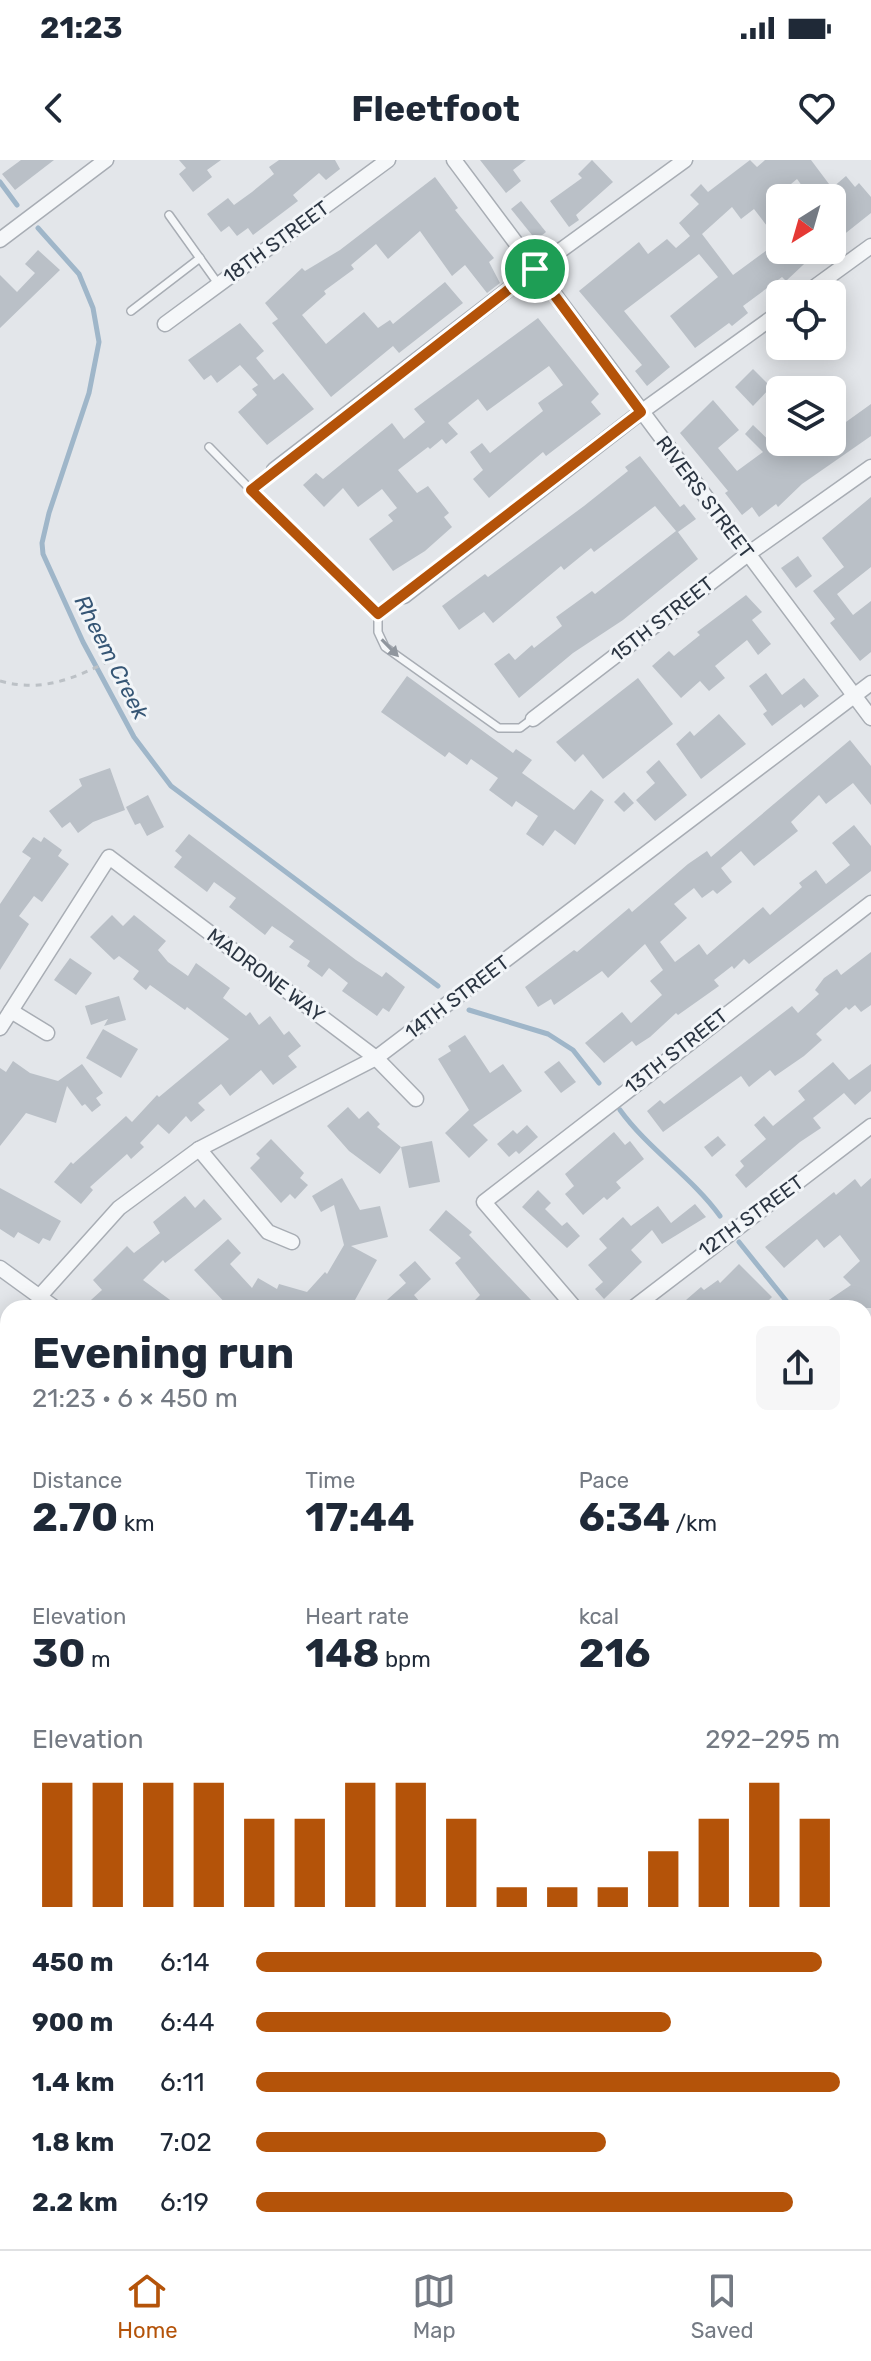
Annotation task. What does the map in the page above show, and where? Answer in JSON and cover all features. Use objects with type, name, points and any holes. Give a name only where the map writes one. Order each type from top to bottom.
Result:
[{"type":"street","points":[[0,240],[106,160]]},
{"type":"street","name":"18TH STREET","points":[[165,324],[388,160]]},
{"type":"street","name":"RIVERS STREET","points":[[454,160],[871,718]]},
{"type":"street","points":[[274,470],[535,269],[685,160]]},
{"type":"street","points":[[824,280],[871,246]]},
{"type":"street","points":[[404,596],[641,412],[766,322]]},
{"type":"street","name":"15TH STREET","points":[[533,719],[748,554],[871,467]]},
{"type":"street","name":"14TH STREET","points":[[39,1297],[119,1208],[199,1149],[376,1058],[871,683]]},
{"type":"street","name":"MADRONE WAY","points":[[11,1011],[109,857],[376,1058],[416,1099]]},
{"type":"street","name":"13TH STREET","points":[[568,1300],[484,1202],[871,903]]},
{"type":"street","points":[[0,1028],[11,1011],[47,1033]]},
{"type":"street","name":"12TH STREET","points":[[643,1300],[871,1126]]},
{"type":"street","points":[[199,1149],[268,1232],[292,1242]]},
{"type":"street","points":[[0,1268],[43,1300]]},
{"type":"lane","points":[[169,215],[219,285]]},
{"type":"lane","points":[[131,311],[200,258]]},
{"type":"lane","points":[[209,447],[378,614],[378,632],[385,647],[499,728],[520,728],[533,719]]},
{"type":"lane","points":[[251,490],[274,470]]},
{"type":"lane","points":[[378,614],[404,596]]},
{"type":"path","points":[[0,681],[40,687],[80,675],[113,659]]},
{"type":"building","points":[[21,160],[54,160],[15,190],[2,174]]},
{"type":"building","points":[[179,160],[221,160],[207,170],[212,177],[193,192],[179,174],[186,168]]},
{"type":"building","points":[[279,160],[335,160],[340,169],[326,180],[319,173],[293,195],[298,201],[253,235],[248,228],[237,236],[229,226],[221,232],[207,214],[228,198],[234,205],[252,192],[274,174],[269,167]]},
{"type":"building","points":[[480,160],[526,160],[513,170],[521,181],[506,193]]},
{"type":"building","points":[[592,160],[613,182],[576,215],[579,220],[569,227],[550,201],[582,178],[578,174]]},
{"type":"building","points":[[750,160],[757,167],[765,160],[811,160],[829,184],[801,184],[797,179],[791,184],[766,184],[766,225],[754,209],[741,219],[732,207],[702,234],[733,275],[766,251],[766,264],[804,264],[787,280],[782,277],[766,280],[766,289],[743,306],[748,313],[732,326],[729,323],[695,348],[670,316],[718,277],[699,254],[624,311],[670,367],[647,386],[635,371],[642,365],[579,291],[639,242],[648,254],[667,239],[676,248],[690,236],[679,223],[699,204],[690,195],[701,184],[708,192]]},
{"type":"building","points":[[846,176],[855,187],[859,183],[871,197],[871,213],[846,233],[846,184],[837,184]]},
{"type":"building","points":[[435,177],[458,208],[455,210],[494,258],[489,262],[500,283],[487,293],[465,265],[452,276],[420,231],[388,259],[376,244],[351,265],[354,269],[324,291],[326,294],[302,315],[326,344],[364,312],[378,328],[390,320],[393,324],[445,282],[463,303],[399,353],[393,346],[331,397],[272,323],[278,319],[265,303],[302,268],[305,271],[340,250]]},
{"type":"building","points":[[521,201],[546,232],[536,240],[511,209]]},
{"type":"building","points":[[38,250],[60,270],[0,328],[0,275],[17,292],[35,273],[25,264]]},
{"type":"building","points":[[538,318],[599,394],[591,402],[601,414],[546,456],[543,452],[489,498],[473,479],[483,470],[470,452],[482,443],[490,453],[543,411],[538,403],[563,385],[549,366],[487,411],[478,399],[448,423],[458,434],[446,444],[442,439],[430,449],[428,447],[398,470],[417,493],[428,486],[449,513],[444,517],[452,527],[425,551],[393,571],[369,539],[393,521],[388,515],[397,508],[382,489],[358,507],[343,488],[324,507],[303,485],[316,473],[323,479],[392,423],[404,439],[425,422],[414,409]]},
{"type":"building","points":[[240,323],[264,351],[256,358],[274,380],[283,373],[314,409],[267,445],[238,412],[257,395],[252,389],[258,385],[240,365],[217,383],[211,375],[204,380],[188,360]]},
{"type":"building","points":[[753,369],[766,382],[766,392],[753,406],[735,387]]},
{"type":"building","points":[[713,400],[739,430],[718,448],[737,471],[763,452],[745,434],[753,425],[766,437],[766,456],[842,456],[802,484],[778,507],[776,504],[759,517],[752,507],[742,515],[725,493],[728,491],[680,433]]},
{"type":"building","points":[[871,404],[871,436],[846,453],[846,422]]},
{"type":"building","points":[[640,456],[680,507],[684,504],[696,519],[678,532],[698,559],[623,620],[573,653],[519,698],[494,664],[509,653],[515,660],[532,645],[534,648],[562,626],[556,617],[592,591],[595,594],[676,531],[655,506],[594,552],[591,548],[564,570],[561,566],[493,623],[484,612],[459,630],[442,606],[485,574],[488,577],[584,506],[628,471],[625,467]]},
{"type":"building","points":[[871,497],[871,567],[837,594],[853,615],[871,601],[871,652],[860,661],[830,623],[835,619],[813,591],[844,567],[822,538]]},
{"type":"building","points":[[798,556],[812,576],[796,588],[781,568]]},
{"type":"building","points":[[746,595],[762,612],[752,620],[771,644],[758,655],[747,640],[715,666],[725,678],[709,691],[700,681],[681,698],[652,666],[669,651],[674,656],[700,635],[697,632]]},
{"type":"building","points":[[766,673],[782,695],[804,678],[819,696],[804,708],[801,704],[772,726],[763,714],[767,711],[749,686]]},
{"type":"building","points":[[407,676],[513,753],[516,749],[532,760],[522,773],[574,810],[591,790],[604,800],[575,845],[555,830],[543,846],[526,834],[538,816],[516,801],[512,807],[489,790],[498,778],[471,759],[467,765],[449,752],[445,757],[381,712]]},
{"type":"building","points":[[638,678],[673,724],[603,779],[583,754],[575,762],[556,742]]},
{"type":"building","points":[[719,714],[746,744],[701,779],[676,744],[690,731],[694,736]]},
{"type":"building","points":[[850,740],[871,766],[871,805],[853,783],[826,804],[819,795],[791,822],[798,831],[754,866],[741,851],[721,868],[732,882],[717,894],[713,890],[702,898],[694,888],[674,904],[687,918],[660,942],[675,962],[699,944],[707,955],[763,907],[770,915],[802,887],[799,883],[816,870],[826,884],[850,865],[832,843],[854,825],[871,846],[871,871],[749,964],[744,959],[734,969],[732,966],[714,980],[719,986],[678,1015],[676,1013],[650,1037],[636,1046],[632,1041],[604,1063],[585,1043],[622,1012],[631,1023],[662,995],[650,981],[663,970],[645,944],[608,978],[602,971],[554,1005],[551,999],[538,1007],[525,987],[574,950],[577,952],[629,908],[632,912],[688,864],[707,851],[711,857]]},
{"type":"building","points":[[659,760],[687,795],[655,821],[636,800],[655,783],[646,772]]},
{"type":"building","points":[[110,768],[125,810],[93,822],[78,833],[70,822],[62,828],[49,811],[82,786],[79,779]]},
{"type":"building","points":[[624,792],[634,803],[624,812],[614,802]]},
{"type":"building","points":[[148,795],[164,827],[147,836],[140,823],[135,825],[126,807]]},
{"type":"building","points":[[189,834],[356,960],[382,977],[386,972],[405,987],[389,1012],[383,1008],[377,1016],[342,991],[348,983],[329,968],[322,977],[307,966],[310,961],[289,947],[294,941],[272,926],[265,935],[229,907],[236,898],[214,882],[207,892],[174,867],[182,857],[175,851]]},
{"type":"building","points":[[33,837],[41,842],[44,837],[62,850],[58,856],[69,864],[42,902],[34,896],[19,916],[29,924],[0,970],[0,904],[31,858],[22,852]]},
{"type":"building","points":[[112,915],[123,926],[134,915],[166,941],[158,950],[168,962],[188,976],[196,963],[230,988],[223,998],[246,1016],[250,1012],[259,1025],[270,1016],[284,1035],[289,1031],[301,1046],[288,1056],[297,1067],[273,1085],[261,1070],[230,1096],[221,1084],[198,1103],[205,1110],[191,1122],[186,1116],[169,1134],[158,1124],[140,1143],[144,1147],[131,1159],[127,1154],[90,1187],[93,1190],[81,1204],[54,1182],[71,1162],[73,1164],[126,1116],[132,1122],[157,1095],[159,1097],[229,1039],[187,1007],[185,1010],[150,985],[146,990],[133,979],[139,971],[119,956],[114,960],[90,937]]},
{"type":"building","points":[[871,952],[871,1005],[861,1012],[855,1005],[849,1010],[846,1007],[816,1034],[822,1040],[775,1076],[770,1070],[749,1087],[741,1076],[663,1132],[647,1111],[660,1100],[664,1104],[792,1006],[798,1013],[819,994],[815,990],[824,978],[837,969],[841,975]]},
{"type":"building","points":[[70,958],[92,973],[76,995],[54,980]]},
{"type":"building","points":[[119,996],[126,1020],[104,1026],[108,1019],[91,1025],[85,1006]]},
{"type":"building","points":[[103,1029],[138,1049],[121,1078],[86,1058]]},
{"type":"building","points":[[465,1035],[490,1073],[503,1064],[522,1091],[473,1125],[488,1140],[469,1158],[445,1133],[469,1110],[438,1059],[451,1051],[448,1046]]},
{"type":"building","points":[[13,1061],[30,1073],[58,1081],[82,1064],[103,1093],[96,1098],[101,1105],[92,1112],[85,1104],[82,1106],[67,1086],[56,1123],[26,1113],[0,1146],[0,1068],[6,1072]]},
{"type":"building","points":[[559,1061],[576,1082],[561,1093],[544,1072]]},
{"type":"building","points":[[833,1062],[849,1080],[871,1064],[871,1091],[855,1105],[844,1093],[813,1118],[821,1128],[746,1188],[735,1175],[744,1166],[740,1161],[766,1139],[754,1125],[764,1116],[773,1126],[805,1100],[798,1091]]},
{"type":"building","points":[[348,1107],[359,1119],[368,1111],[380,1124],[377,1127],[401,1147],[380,1174],[349,1151],[327,1126]]},
{"type":"building","points":[[527,1125],[538,1137],[519,1154],[516,1151],[509,1157],[497,1144],[513,1130],[517,1134]]},
{"type":"building","points":[[614,1132],[625,1145],[630,1141],[644,1159],[616,1182],[621,1188],[607,1200],[604,1197],[583,1215],[565,1194],[574,1186],[565,1174]]},
{"type":"building","points":[[718,1136],[726,1145],[712,1157],[704,1147]]},
{"type":"building","points":[[271,1139],[304,1173],[300,1178],[308,1185],[295,1199],[290,1194],[281,1203],[250,1168],[260,1158],[256,1154]]},
{"type":"building","points":[[432,1141],[440,1182],[409,1188],[401,1147]]},
{"type":"building","points":[[342,1178],[360,1210],[380,1206],[388,1237],[351,1246],[377,1260],[355,1300],[222,1300],[194,1270],[228,1239],[241,1253],[230,1264],[252,1288],[258,1278],[277,1289],[279,1284],[307,1292],[325,1272],[327,1274],[344,1245],[334,1205],[321,1212],[312,1196]]},
{"type":"building","points":[[871,1178],[871,1300],[829,1300],[851,1285],[843,1277],[860,1261],[840,1235],[824,1248],[817,1239],[784,1268],[765,1247],[834,1192],[836,1195],[855,1179],[861,1187]]},
{"type":"building","points":[[0,1188],[61,1221],[50,1241],[43,1238],[39,1244],[18,1232],[14,1238],[0,1229]]},
{"type":"building","points":[[538,1190],[551,1203],[545,1209],[562,1226],[567,1222],[580,1236],[567,1248],[522,1207]]},
{"type":"building","points":[[185,1196],[195,1208],[204,1199],[222,1219],[165,1263],[163,1260],[143,1280],[170,1300],[91,1300],[102,1290],[93,1280],[127,1246],[134,1253],[160,1233],[153,1222]]},
{"type":"building","points":[[695,1204],[706,1217],[662,1244],[652,1230],[631,1250],[642,1262],[604,1299],[595,1289],[603,1282],[588,1265],[607,1248],[599,1239],[623,1217],[631,1226],[658,1206],[671,1223]]},
{"type":"building","points":[[446,1210],[472,1232],[469,1235],[531,1300],[475,1300],[480,1295],[455,1263],[461,1258],[429,1230]]},
{"type":"building","points":[[415,1261],[431,1279],[414,1295],[418,1300],[387,1300],[406,1283],[399,1275]]},
{"type":"building","points":[[739,1264],[772,1297],[769,1300],[686,1300],[701,1287],[704,1290],[718,1280],[720,1283]]},
{"type":"waterway","name":"Rheem Creek","points":[[0,182],[17,205]]},
{"type":"waterway","name":"Rheem Creek","points":[[38,228],[79,274],[93,308],[99,342],[89,393],[42,543],[43,554],[83,642],[134,737],[171,786],[438,986]]},
{"type":"waterway","name":"Rheem Creek","points":[[469,1010],[548,1034],[573,1050],[599,1083]]},
{"type":"waterway","name":"Rheem Creek","points":[[620,1110],[720,1216]]},
{"type":"waterway","name":"Rheem Creek","points":[[739,1242],[786,1300]]},
{"type":"route","points":[[535,269],[641,412],[378,614],[251,490],[535,269]]}]
